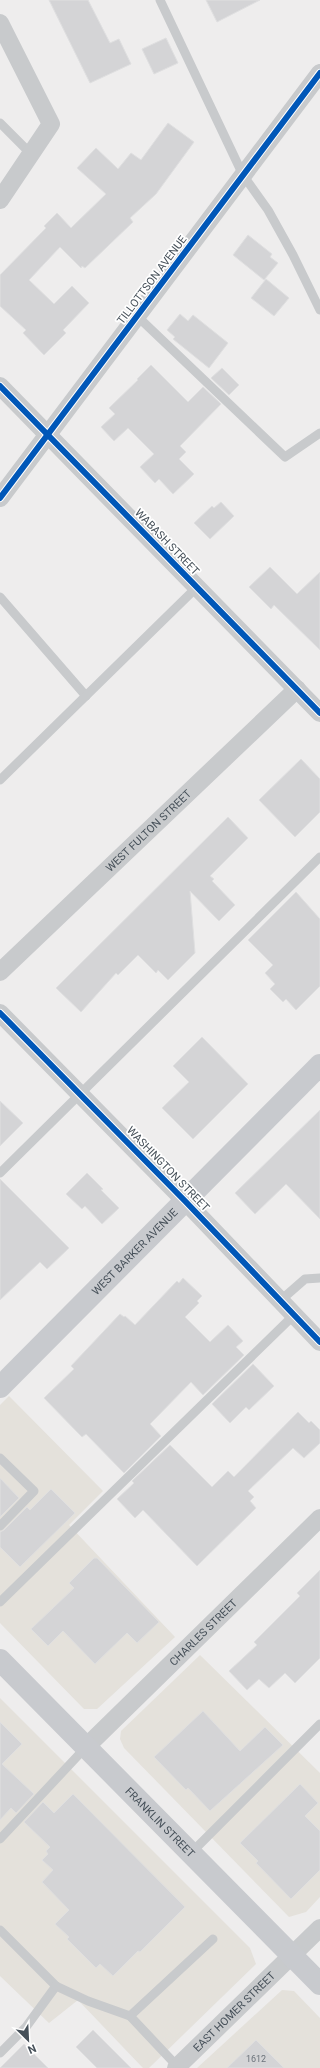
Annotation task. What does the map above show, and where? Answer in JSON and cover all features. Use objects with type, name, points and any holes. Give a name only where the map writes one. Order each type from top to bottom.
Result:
[{"type":"main road","name":"WEST BARKER AVENUE","points":[[0,1388],[320,1065]]},
{"type":"main road","name":"FRANKLIN STREET","points":[[0,1660],[320,1984]]},
{"type":"street","points":[[0,23],[51,124],[0,200]]},
{"type":"street","name":"TILLOTTSON AVENUE","points":[[0,498],[320,73]]},
{"type":"street","name":"WABASH STREET","points":[[0,386],[320,713]]},
{"type":"street","name":"WEST FULTON STREET","points":[[0,972],[297,689]]},
{"type":"street","name":"WASHINGTON STREET","points":[[0,1013],[185,1200],[320,1342]]},
{"type":"street","name":"CHARLES STREET","points":[[86,1747],[320,1518]]},
{"type":"street","name":"EAST HOMER STREET","points":[[177,2067],[320,1928]]},
{"type":"lane","points":[[160,0],[243,175],[268,210],[293,255],[320,310]]},
{"type":"lane","points":[[0,123],[31,154]]},
{"type":"lane","points":[[137,316],[285,457],[320,432]]},
{"type":"lane","points":[[0,780],[197,587]]},
{"type":"lane","points":[[0,597],[86,696]]},
{"type":"lane","points":[[0,1173],[319,861]]},
{"type":"lane","points":[[281,1300],[305,1279],[320,1278]]},
{"type":"lane","points":[[0,1602],[294,1315]]},
{"type":"lane","points":[[0,1458],[34,1491],[0,1526]]},
{"type":"lane","points":[[191,1853],[320,1724]]},
{"type":"lane","points":[[0,1839],[86,1747]]},
{"type":"lane","points":[[0,1930],[56,1986],[88,2001],[130,2016],[177,2067]]},
{"type":"lane","points":[[130,2016],[212,1939]]},
{"type":"lane","points":[[0,2054],[26,2027],[56,1986]]},
{"type":"shaded area","points":[[9,1396],[103,1491],[69,1525],[175,1637],[97,1709],[84,1709],[0,1623],[0,1405]]},
{"type":"shaded area","points":[[200,1655],[320,1773],[320,1897],[306,1912],[289,1917],[124,1748],[120,1739],[121,1731]]},
{"type":"shaded area","points":[[0,1698],[250,1948],[256,1964],[149,2068],[143,2068],[78,2000],[49,2023],[0,1976]]},
{"type":"shaded area","points":[[282,1990],[294,1991],[320,2018],[320,2068],[197,2068]]},
{"type":"building","points":[[49,0],[88,0],[110,43],[119,39],[131,64],[90,83]]},
{"type":"building","points":[[206,0],[260,0],[217,22]]},
{"type":"building","points":[[166,38],[178,63],[154,74],[142,49]]},
{"type":"building","points":[[168,123],[194,142],[156,194],[130,218],[133,222],[85,268],[82,266],[81,268],[60,247],[29,280],[54,304],[72,286],[89,303],[63,330],[66,333],[44,355],[23,333],[26,330],[0,306],[0,275],[46,228],[44,226],[57,213],[71,228],[106,194],[77,168],[96,148],[118,169],[131,153],[141,160]]},
{"type":"building","points":[[248,235],[272,254],[270,257],[278,263],[264,280],[233,255]]},
{"type":"building","points":[[266,279],[289,298],[274,316],[251,298]]},
{"type":"building","points":[[180,314],[188,321],[193,315],[228,343],[209,368],[173,339],[175,337],[167,330]]},
{"type":"building","points":[[151,365],[188,402],[203,387],[221,404],[180,446],[186,452],[179,459],[194,474],[173,494],[159,479],[155,483],[140,467],[154,454],[128,428],[114,441],[101,427],[115,414],[109,408]]},
{"type":"building","points":[[222,368],[239,385],[229,395],[211,378]]},
{"type":"building","points":[[221,502],[234,516],[210,539],[194,523],[212,506],[214,508]]},
{"type":"building","points":[[270,567],[297,594],[320,572],[320,650],[274,605],[271,609],[249,587]]},
{"type":"building","points":[[301,759],[320,779],[320,812],[295,837],[259,800]]},
{"type":"building","points":[[228,817],[248,838],[210,876],[214,879],[212,881],[235,905],[219,921],[190,891],[195,953],[168,980],[158,970],[156,973],[138,955],[118,975],[116,973],[81,1012],[56,988]]},
{"type":"building","points":[[296,892],[320,919],[320,986],[296,1010],[286,999],[283,1002],[270,989],[275,984],[265,973],[273,965],[248,940]]},
{"type":"building","points":[[202,1037],[248,1084],[193,1139],[162,1108],[189,1082],[173,1066]]},
{"type":"building","points":[[0,1101],[23,1123],[0,1146]]},
{"type":"building","points":[[320,1110],[320,1219],[286,1184],[255,1214],[235,1193]]},
{"type":"building","points":[[87,1173],[119,1208],[102,1224],[85,1206],[82,1209],[66,1194]]},
{"type":"building","points":[[0,1179],[69,1248],[47,1269],[40,1262],[0,1300]]},
{"type":"building","points":[[183,1278],[202,1296],[197,1301],[199,1303],[185,1317],[210,1342],[228,1325],[243,1341],[236,1347],[244,1355],[203,1395],[191,1382],[150,1424],[161,1436],[124,1473],[86,1434],[82,1437],[44,1398],[74,1369],[71,1366],[120,1314],[124,1317],[125,1316],[135,1325],[177,1281],[179,1283]]},
{"type":"building","points":[[253,1364],[274,1386],[249,1410],[246,1407],[230,1423],[212,1404]]},
{"type":"building","points":[[298,1412],[309,1423],[311,1421],[320,1430],[320,1443],[304,1458],[293,1448],[248,1491],[254,1497],[250,1501],[256,1508],[197,1566],[143,1510],[135,1518],[117,1499],[134,1483],[132,1481],[170,1445],[212,1487],[228,1471],[234,1477]]},
{"type":"building","points":[[0,1478],[19,1498],[0,1517]]},
{"type":"building","points":[[51,1489],[75,1513],[20,1567],[0,1547],[0,1532],[4,1530],[27,1507],[30,1510]]},
{"type":"building","points":[[94,1558],[97,1558],[159,1622],[137,1643],[127,1633],[95,1664],[63,1631],[48,1646],[31,1629],[74,1588],[69,1583]]},
{"type":"building","points":[[320,1570],[320,1658],[295,1683],[285,1673],[269,1688],[259,1679],[247,1690],[229,1671],[257,1645],[254,1642],[300,1596],[297,1593]]},
{"type":"building","points":[[203,1711],[240,1751],[265,1727],[283,1745],[210,1811],[188,1788],[186,1790],[154,1757]]},
{"type":"building","points":[[0,1722],[22,1744],[2,1764],[34,1794],[16,1813],[11,1808],[0,1820]]},
{"type":"building","points":[[300,1784],[318,1803],[305,1816],[320,1831],[320,1870],[291,1899],[256,1863],[258,1861],[240,1843]]},
{"type":"building","points":[[73,1794],[185,1907],[140,1952],[138,1951],[113,1976],[100,1964],[96,1968],[67,1939],[69,1937],[55,1924],[69,1910],[42,1882],[53,1870],[42,1860],[48,1854],[46,1851],[50,1847],[24,1822],[43,1802],[54,1813]]},
{"type":"building","points":[[93,2030],[131,2068],[97,2068],[76,2047]]},
{"type":"building","points":[[256,2040],[284,2068],[227,2068]]},
{"type":"building","points":[[24,2044],[48,2068],[0,2068]]},
{"type":"cycle path","points":[[0,498],[320,73]]},
{"type":"cycle path","points":[[0,386],[320,713]]},
{"type":"cycle path","points":[[0,1013],[185,1201],[320,1342]]}]
